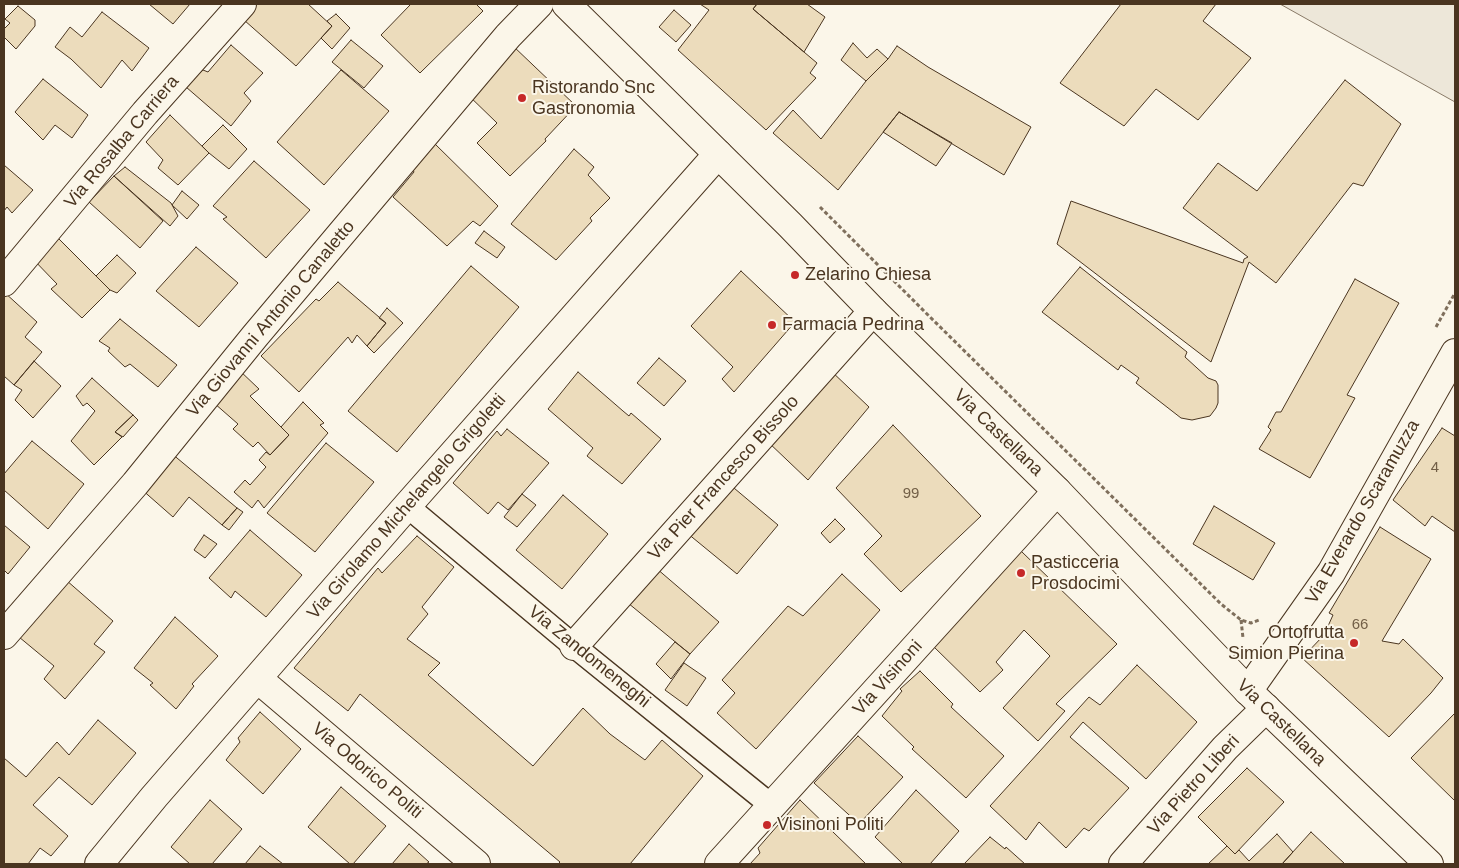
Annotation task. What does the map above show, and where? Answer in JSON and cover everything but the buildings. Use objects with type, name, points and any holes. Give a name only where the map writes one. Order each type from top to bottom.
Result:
[{"type":"street","name":"Via Rosalba Carriera","points":[[4,282],[145,113],[242,4]]},
{"type":"street","name":"Via Giovanni Antonio Canaletto","points":[[4,635],[135,484],[261,329],[508,36],[539,4]]},
{"type":"street","name":"Via Castellana","points":[[566,4],[1057,491],[1257,700],[1430,864]]},
{"type":"street","name":"Via Girolamo Michelangelo Grigoletti","points":[[111,860],[258,678],[718,154]]},
{"type":"street","name":"Via Pier Francesco Bissolo","points":[[574,646],[874,311]]},
{"type":"street","name":"Via Everardo Scaramuzza","points":[[1257,700],[1455,353]]},
{"type":"street","name":"Via Visinoni","points":[[719,864],[1057,491]]},
{"type":"street","name":"Via Zandomeneghi","points":[[407,506],[574,646],[772,806]]},
{"type":"street","name":"Via Odorico Politi","points":[[258,678],[476,864]]},
{"type":"street","name":"Via Pietro Liberi","points":[[1123,864],[1225,748],[1257,700]]},
{"type":"path","points":[[814,201],[928,316],[1221,604],[1241,620],[1252,623],[1261,619]]},
{"type":"path","points":[[1436,328],[1455,293]]},
{"type":"shaded area","points":[[1280,4],[1455,4],[1455,102]]},
{"type":"place","name":"Ristorando Snc Gastronomia","points":[[522,98]]},
{"type":"place","name":"Zelarino Chiesa","points":[[795,275]]},
{"type":"place","name":"Farmacia Pedrina","points":[[772,325]]},
{"type":"place","name":"Pasticceria Prosdocimi","points":[[1021,573]]},
{"type":"place","name":"Ortofrutta Simion Pierina","points":[[1354,643]]},
{"type":"place","name":"Visinoni Politi","points":[[767,825]]}]
